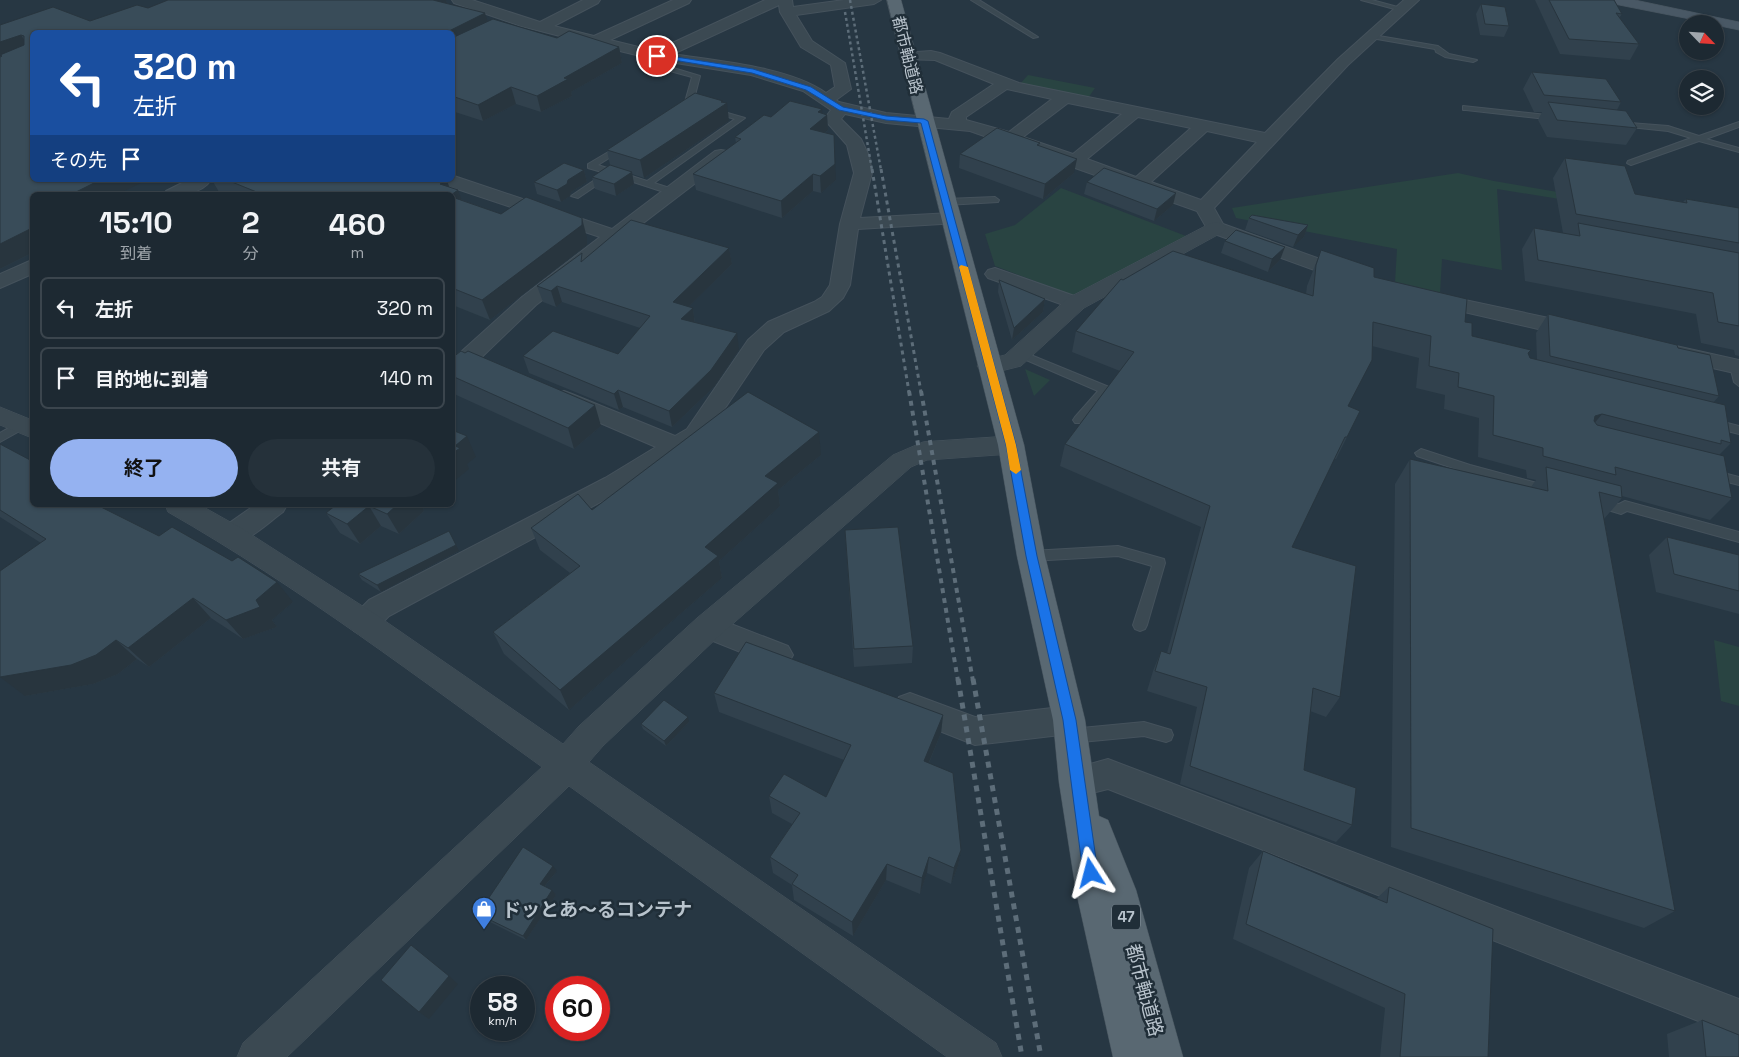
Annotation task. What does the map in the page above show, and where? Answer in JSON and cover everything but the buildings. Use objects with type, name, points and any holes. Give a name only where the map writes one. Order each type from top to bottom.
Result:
[{"type":"main road","name":"都市軸道路","points":[[894,0],[924,121],[1011,445],[1031,556],[1070,728],[1076,782],[1094,891],[1133,1057]]},
{"type":"main road","points":[[1614,0],[1739,26]]},
{"type":"main road","name":"都市軸道路","points":[[1076,782],[1118,890],[1163,1057]]},
{"type":"street","points":[[459,0],[514,22],[541,26],[657,56],[753,71],[809,88],[834,104],[886,118],[956,123],[1012,138],[1204,207],[1216,228],[1365,282]]},
{"type":"street","points":[[541,26],[593,0]]},
{"type":"street","points":[[596,40],[684,0]]},
{"type":"street","points":[[657,56],[774,1],[786,4],[874,0]]},
{"type":"street","points":[[364,623],[379,608],[614,484],[675,446],[696,436],[756,346],[766,335],[777,326],[822,306],[836,295],[840,285],[849,224],[863,173],[855,143],[832,119],[834,104],[843,90],[838,63],[806,44],[786,4]]},
{"type":"street","points":[[1204,207],[1343,62],[1407,4]]},
{"type":"street","points":[[908,56],[940,56],[1004,84],[1064,98],[1269,139]]},
{"type":"street","points":[[956,123],[958,115],[1004,84]]},
{"type":"street","points":[[794,100],[809,88]]},
{"type":"street","points":[[1012,138],[1064,98]]},
{"type":"street","points":[[1076,160],[1135,112]]},
{"type":"street","points":[[1139,184],[1204,125]]},
{"type":"street","points":[[465,362],[529,301],[734,146]]},
{"type":"street","points":[[178,192],[198,182]]},
{"type":"street","points":[[454,182],[615,236]]},
{"type":"street","points":[[849,224],[949,211]]},
{"type":"street","points":[[989,366],[1013,361],[1076,303],[1216,228]]},
{"type":"street","points":[[0,282],[30,267]]},
{"type":"street","points":[[996,274],[1076,303]]},
{"type":"street","points":[[1412,295],[1592,335]]},
{"type":"street","points":[[1659,349],[1738,372]]},
{"type":"street","points":[[540,389],[675,446]]},
{"type":"street","points":[[257,1057],[549,784],[591,736],[708,627],[902,461],[923,451],[1011,445]]},
{"type":"street","points":[[182,507],[231,535],[364,623],[982,1057]]},
{"type":"street","points":[[231,535],[271,507]]},
{"type":"street","points":[[708,627],[800,663]]},
{"type":"street","points":[[883,695],[975,731],[1070,728]]},
{"type":"street","points":[[1076,782],[1108,774],[1739,1018]]},
{"type":"lane","points":[[974,0],[1035,37]]},
{"type":"lane","points":[[1364,0],[1407,4]]},
{"type":"lane","points":[[1372,37],[1438,48],[1438,51],[1447,56],[1473,60]]},
{"type":"lane","points":[[673,69],[696,76],[704,107]]},
{"type":"lane","points":[[648,184],[741,118],[704,107],[673,114]]},
{"type":"lane","points":[[1466,108],[1564,118]]},
{"type":"lane","points":[[1614,124],[1673,130],[1730,149],[1739,150]]},
{"type":"lane","points":[[1631,162],[1739,124]]},
{"type":"lane","points":[[632,140],[591,166],[673,192]]},
{"type":"lane","points":[[576,196],[612,172]]},
{"type":"lane","points":[[949,211],[995,200]]},
{"type":"lane","points":[[1021,354],[1105,390],[1079,420]]},
{"type":"lane","points":[[1701,420],[1739,433]]},
{"type":"lane","points":[[0,438],[18,423]]},
{"type":"lane","points":[[1421,453],[1468,469],[1564,494]]},
{"type":"lane","points":[[1700,471],[1739,481]]},
{"type":"lane","points":[[1582,499],[1621,509],[1625,506],[1739,537]]},
{"type":"lane","points":[[1031,556],[1118,551],[1159,563],[1140,625]]},
{"type":"lane","points":[[1070,728],[1144,729],[1166,736]]},
{"type":"green space","points":[[1028,75],[1095,88],[1088,98],[1020,84]]},
{"type":"green space","points":[[1458,173],[1494,181],[1739,223],[1739,228],[1497,189],[1502,270],[1442,259],[1440,293],[1395,283],[1397,249],[1236,218],[1232,208]]},
{"type":"green space","points":[[1061,188],[1186,236],[1075,296],[995,266],[985,234],[1015,225]]},
{"type":"green space","points":[[1025,369],[1050,380],[1034,396]]},
{"type":"green space","points":[[1714,640],[1739,647],[1739,706],[1721,701]]},
{"type":"railway","points":[[850,0],[881,170]]},
{"type":"railway","points":[[845,12],[872,170]]},
{"type":"railway","points":[[872,169],[909,392]]},
{"type":"railway","points":[[881,169],[921,392]]},
{"type":"railway","points":[[909,391],[958,681]]},
{"type":"railway","points":[[921,391],[973,681]]},
{"type":"railway","points":[[958,679],[1022,1057]]},
{"type":"railway","points":[[973,679],[1041,1057]]},
{"type":"slow traffic","points":[[964,267],[1016,470]]},
{"type":"place","name":"ドッとあ〜るコンテナ","points":[[484,930]]},
{"type":"route","points":[[657,56],[753,71],[809,88],[841,108],[886,118],[924,121],[1011,445],[1031,556],[1069,720],[1076,782],[1091,873]]}]
